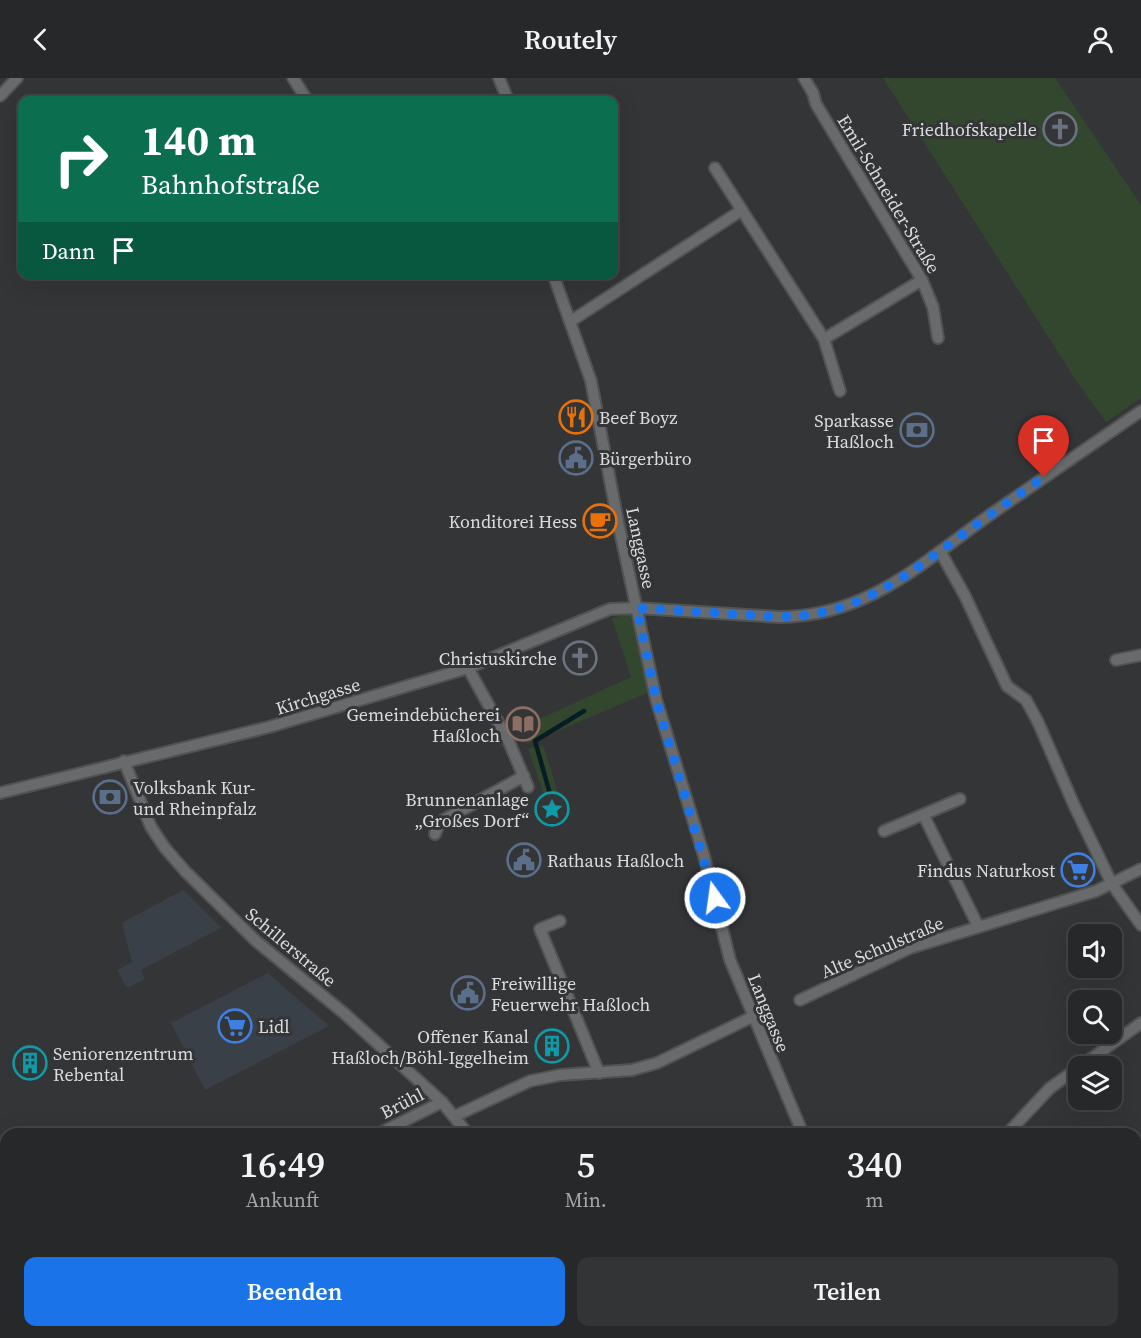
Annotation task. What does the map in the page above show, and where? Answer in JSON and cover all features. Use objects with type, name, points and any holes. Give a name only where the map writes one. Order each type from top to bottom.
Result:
[{"type":"street","points":[[0,96],[17,78]]},
{"type":"street","points":[[293,78],[304,96]]},
{"type":"street","points":[[499,78],[506,96]]},
{"type":"street","name":"Emil-Schneider-Straße","points":[[804,78],[813,93],[816,104],[922,280],[933,307],[938,338]]},
{"type":"street","points":[[715,168],[824,339],[840,391]]},
{"type":"street","points":[[571,321],[742,210]]},
{"type":"street","name":"Langgasse","points":[[555,279],[571,321],[597,407],[618,522],[656,699],[704,856],[730,960],[800,1128]]},
{"type":"street","points":[[824,339],[922,280]]},
{"type":"street","name":"Kirchgasse","points":[[0,792],[268,728],[468,668],[610,609],[637,608],[780,617],[822,613],[843,608],[875,594],[1141,411]]},
{"type":"street","points":[[940,551],[965,596],[1007,686],[1026,700],[1038,722],[1074,806],[1112,884],[1141,925]]},
{"type":"street","points":[[1116,660],[1141,655]]},
{"type":"street","points":[[468,668],[509,742],[528,787]]},
{"type":"street","name":"Schillerstraße","points":[[124,761],[151,826],[185,871],[256,941],[337,1007],[442,1102],[464,1128]]},
{"type":"street","points":[[435,834],[440,822],[524,776]]},
{"type":"street","points":[[884,831],[960,799]]},
{"type":"street","points":[[924,816],[978,926]]},
{"type":"street","name":"Alte Schulstraße","points":[[800,1000],[910,948],[1055,904],[1112,884],[1141,869]]},
{"type":"street","points":[[560,921],[540,929],[599,1073]]},
{"type":"street","points":[[455,1116],[530,1081],[632,1070],[657,1063],[752,1017]]},
{"type":"street","points":[[1013,1128],[1050,1088],[1141,1023]]},
{"type":"street","name":"Brühl","points":[[390,1128],[442,1102]]},
{"type":"shaded area","points":[[183,890],[221,928],[141,970],[145,979],[127,988],[117,970],[132,962],[122,923]]},
{"type":"shaded area","name":"Lidl","points":[[268,973],[329,1026],[205,1090],[171,1023]]},
{"type":"green space","points":[[883,78],[1055,78],[1141,205],[1141,398],[1106,422],[1079,385]]},
{"type":"green space","points":[[632,613],[649,692],[527,744],[520,728],[631,677],[612,618]]},
{"type":"green space","points":[[543,745],[562,805],[549,809],[528,749]]},
{"type":"waterway","points":[[554,808],[535,741],[584,711]]},
{"type":"place","name":"Friedhofskapelle","points":[[1060,129]]},
{"type":"place","name":"Beef Boyz","points":[[576,417]]},
{"type":"place","name":"Sparkasse Haßloch","points":[[917,430]]},
{"type":"place","name":"Bürgerbüro","points":[[576,458]]},
{"type":"place","name":"Konditorei Hess","points":[[600,521]]},
{"type":"place","name":"Christuskirche","points":[[580,658]]},
{"type":"place","name":"Gemeindebücherei Haßloch","points":[[523,724]]},
{"type":"place","name":"Volksbank Kur- und Rheinpfalz","points":[[110,797]]},
{"type":"place","name":"Brunnenanlage „Großes Dorf“","points":[[552,809]]},
{"type":"place","name":"Rathaus Haßloch","points":[[524,860]]},
{"type":"place","name":"Findus Naturkost","points":[[1078,870]]},
{"type":"place","name":"Freiwillige Feuerwehr Haßloch","points":[[468,993]]},
{"type":"place","name":"Lidl","points":[[235,1026]]},
{"type":"place","name":"Offener Kanal Haßloch/Böhl-Iggelheim","points":[[552,1046]]},
{"type":"place","name":"Seniorenzentrum Rebental","points":[[30,1063]]},
{"type":"route","points":[[715,898],[656,699],[637,608],[780,617],[822,613],[843,608],[900,580],[1044,477]]}]
